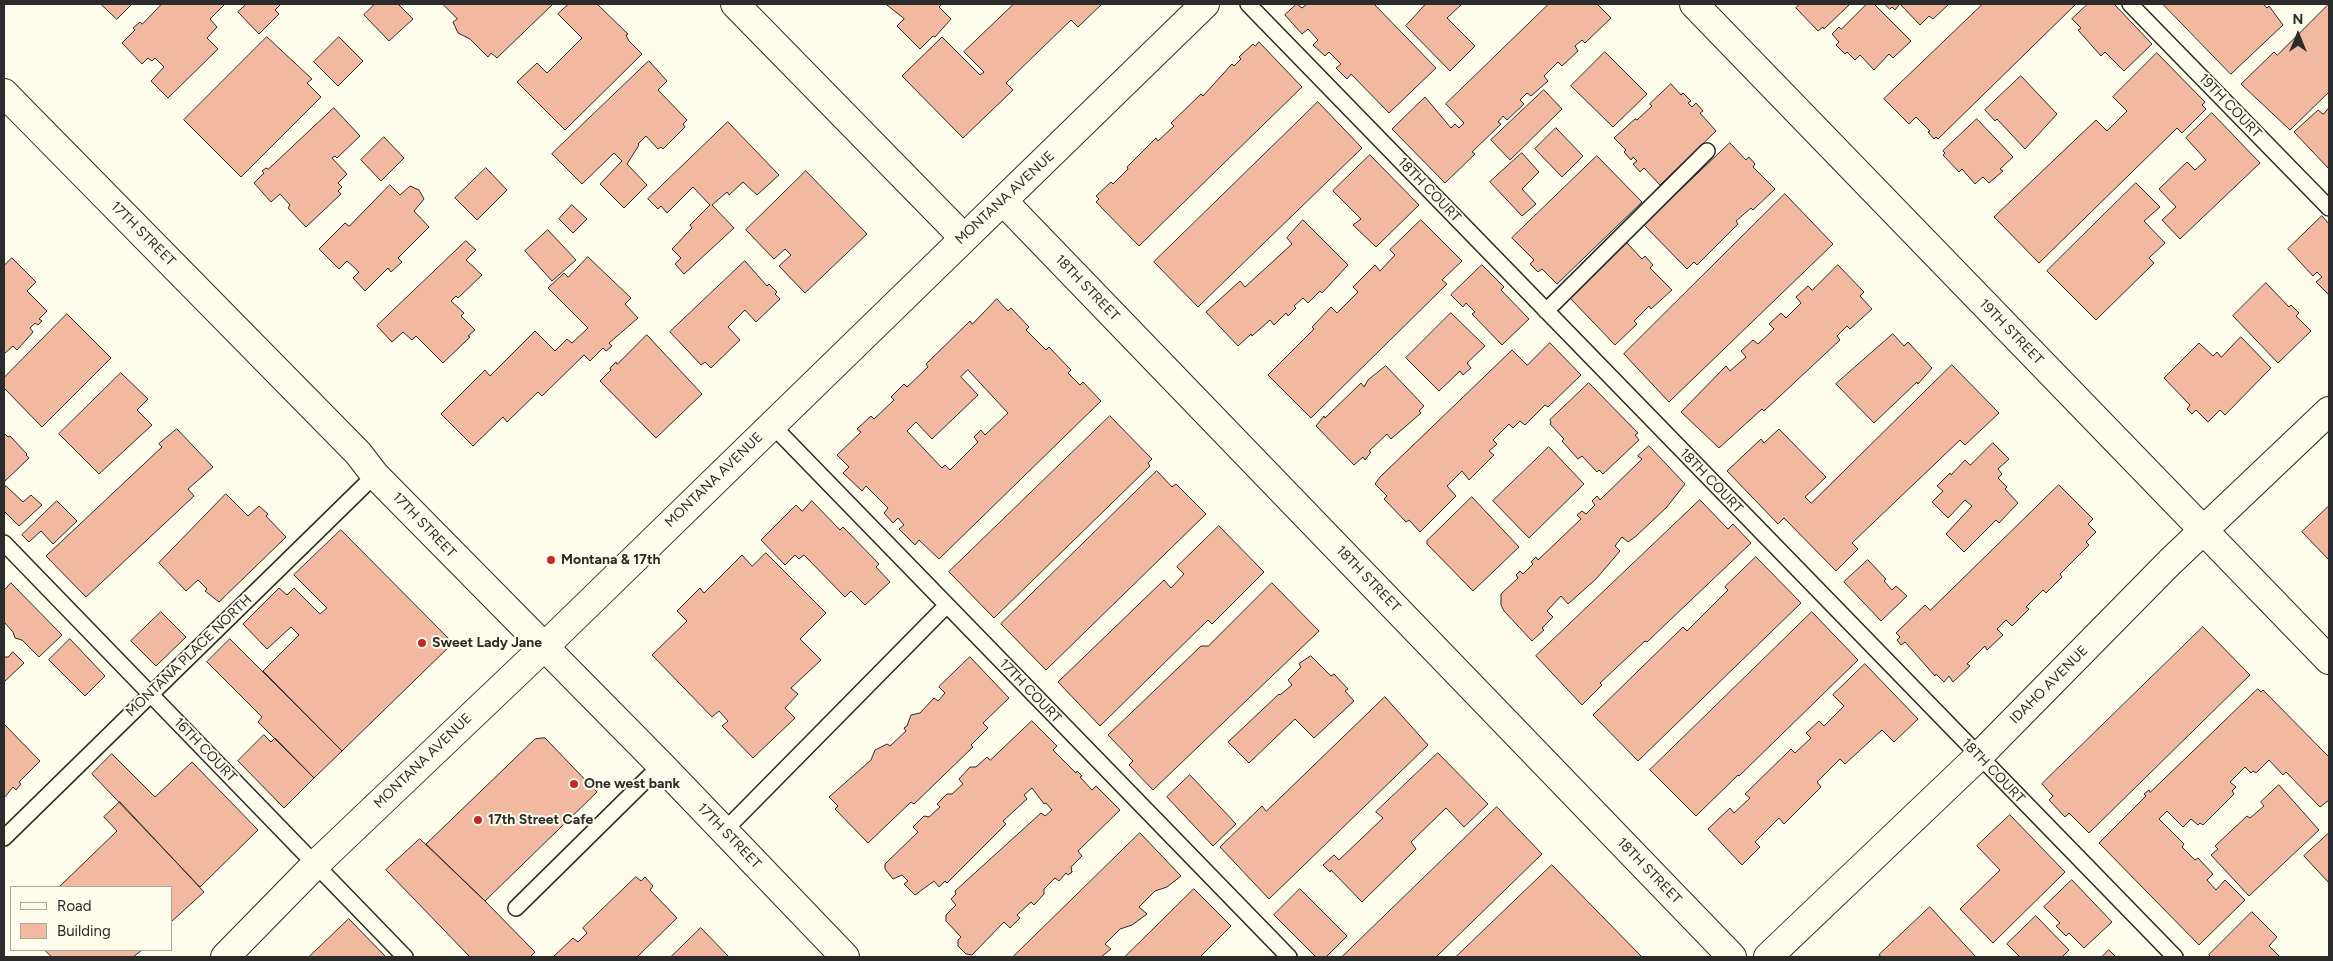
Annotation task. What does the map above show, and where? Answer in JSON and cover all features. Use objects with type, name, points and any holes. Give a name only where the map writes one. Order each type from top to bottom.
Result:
[{"type":"street","points":[[735,4],[963,237]]},
{"type":"street","name":"MONTANA AVENUE","points":[[224,957],[315,865],[543,648],[963,237],[1003,201],[1205,4]]},
{"type":"street","name":"19TH STREET","points":[[1694,4],[2329,660]]},
{"type":"street","name":"17TH STREET","points":[[4,93],[351,446],[375,476],[543,648],[661,765],[845,957]]},
{"type":"street","name":"18TH STREET","points":[[1003,201],[1732,957]]},
{"type":"street","name":"IDAHO AVENUE","points":[[1768,957],[1979,756],[2203,530],[2329,411]]},
{"type":"lane","name":"18TH COURT","points":[[1248,4],[2175,957]]},
{"type":"lane","name":"19TH COURT","points":[[2130,4],[2329,208]]},
{"type":"lane","points":[[1546,311],[1707,151]]},
{"type":"lane","name":"17TH COURT","points":[[771,424],[1289,957]]},
{"type":"lane","name":"MONTANA PLACE NORTH","points":[[4,838],[150,693],[375,476]]},
{"type":"lane","name":"16TH COURT","points":[[4,543],[406,957]]},
{"type":"lane","points":[[724,831],[947,605]]},
{"type":"lane","points":[[516,908],[661,765]]},
{"type":"building","points":[[101,4],[132,4],[117,19]]},
{"type":"building","points":[[162,4],[225,4],[210,19],[217,27],[207,38],[218,49],[168,98],[151,81],[164,67],[155,58],[152,61],[148,58],[142,64],[122,43],[135,30],[133,28],[140,22],[142,24]]},
{"type":"building","points":[[247,4],[281,4],[275,10],[279,14],[259,34],[238,12]]},
{"type":"building","points":[[375,4],[398,4],[413,19],[389,41],[364,15]]},
{"type":"building","points":[[443,4],[553,4],[497,58],[491,53],[488,57],[470,39],[458,33],[453,22],[457,19]]},
{"type":"building","points":[[569,4],[597,4],[628,34],[626,35],[629,41],[642,54],[565,130],[517,82],[537,63],[547,73],[582,38],[558,14]]},
{"type":"building","points":[[886,4],[942,4],[939,7],[951,19],[935,37],[933,36],[920,49],[897,26],[904,19]]},
{"type":"building","points":[[1014,4],[1102,4],[1078,27],[1071,20],[1006,83],[1013,90],[963,138],[902,76],[942,37],[980,75],[984,72],[964,52]]},
{"type":"building","points":[[1297,4],[1302,8],[1307,4],[1374,4],[1436,68],[1389,113],[1351,74],[1347,79],[1336,68],[1341,64],[1329,52],[1325,56],[1313,45],[1318,40],[1308,29],[1302,34],[1285,15]]},
{"type":"building","points":[[1426,4],[1462,4],[1447,18],[1475,46],[1450,71],[1406,26]]},
{"type":"building","points":[[1549,4],[1597,4],[1611,18],[1585,43],[1582,40],[1575,46],[1578,51],[1562,66],[1558,62],[1544,76],[1548,81],[1531,96],[1527,93],[1520,100],[1524,104],[1507,120],[1503,116],[1498,122],[1501,124],[1472,152],[1475,154],[1445,183],[1392,129],[1425,97],[1451,128],[1455,124],[1459,128],[1464,123],[1446,104]]},
{"type":"building","points":[[1800,4],[1850,4],[1824,29],[1823,27],[1818,31],[1796,8]]},
{"type":"building","points":[[1867,4],[1874,4],[1911,41],[1893,58],[1889,54],[1874,70],[1860,55],[1855,60],[1847,52],[1845,54],[1836,45],[1839,42],[1832,34],[1839,27],[1841,29]]},
{"type":"building","points":[[1885,4],[1900,4],[1895,10],[1892,7],[1890,9]]},
{"type":"building","points":[[1900,4],[1949,4],[1933,19],[1929,16],[1920,25]]},
{"type":"building","points":[[1983,4],[2076,4],[1938,139],[1936,137],[1934,139],[1928,132],[1930,131],[1916,117],[1909,124],[1884,99]]},
{"type":"building","points":[[2088,4],[2114,4],[2152,44],[2124,71],[2105,52],[2101,56],[2078,30],[2081,28],[2072,19]]},
{"type":"building","points":[[2163,4],[2263,4],[2267,8],[2269,6],[2283,25],[2231,74]]},
{"type":"building","points":[[2329,4],[2329,92],[2290,130],[2241,84],[2274,52],[2277,55]]},
{"type":"building","points":[[267,37],[312,79],[307,83],[321,97],[241,177],[184,120]]},
{"type":"building","points":[[339,37],[363,61],[338,86],[314,62]]},
{"type":"building","points":[[1259,42],[1302,87],[1139,246],[1096,202],[1099,199],[1096,196],[1111,182],[1113,184],[1156,138],[1158,141],[1174,126],[1171,123],[1201,94],[1203,96],[1232,64],[1234,66],[1241,59],[1239,57],[1253,44],[1255,46]]},
{"type":"building","points":[[1605,52],[1647,94],[1613,127],[1571,86]]},
{"type":"building","points":[[2157,53],[2205,102],[2202,105],[2206,109],[2182,133],[2177,128],[2039,263],[1994,217],[2096,120],[2107,131],[2127,111],[2113,97]]},
{"type":"building","points":[[649,61],[667,81],[658,90],[687,120],[683,124],[685,127],[663,149],[661,147],[658,149],[646,136],[638,144],[627,164],[647,185],[624,208],[600,184],[622,161],[614,153],[582,184],[552,154]]},
{"type":"building","points":[[2021,76],[2057,114],[2025,149],[1997,119],[1995,121],[1985,110]]},
{"type":"building","points":[[1671,84],[1681,95],[1683,93],[1691,101],[1688,103],[1692,107],[1696,103],[1703,111],[1700,113],[1716,131],[1660,185],[1644,168],[1640,172],[1633,164],[1637,161],[1633,157],[1631,160],[1624,152],[1626,150],[1614,138],[1652,106],[1650,104]]},
{"type":"building","points":[[1544,90],[1562,109],[1510,160],[1491,140]]},
{"type":"building","points":[[1318,102],[1362,148],[1198,307],[1154,262]]},
{"type":"building","points":[[334,108],[360,136],[337,158],[335,156],[332,158],[347,174],[338,183],[342,187],[338,191],[341,194],[306,227],[288,208],[290,205],[280,194],[271,202],[254,183],[264,173],[262,171],[266,168],[268,169]]},
{"type":"building","points":[[2329,108],[2329,169],[2294,132],[2318,110],[2323,114]]},
{"type":"building","points":[[2212,113],[2260,163],[2180,239],[2162,220],[2176,207],[2159,189],[2187,162],[2195,170],[2206,160],[2186,138]]},
{"type":"building","points":[[1977,119],[2013,157],[2000,169],[2003,171],[1989,183],[1983,177],[1975,184],[1962,169],[1959,172],[1943,155],[1945,153],[1943,151]]},
{"type":"building","points":[[728,122],[779,175],[757,195],[743,182],[729,195],[727,192],[712,205],[734,228],[684,274],[675,264],[681,258],[672,249],[692,228],[690,225],[710,205],[693,187],[667,213],[661,206],[658,209],[648,199]]},
{"type":"building","points":[[1556,128],[1583,156],[1562,177],[1535,149]]},
{"type":"building","points":[[384,137],[404,158],[381,181],[361,160]]},
{"type":"building","points":[[1730,143],[1746,160],[1749,157],[1755,164],[1753,167],[1775,189],[1753,210],[1751,208],[1736,221],[1738,224],[1697,265],[1694,262],[1687,269],[1644,225]]},
{"type":"building","points":[[1522,153],[1539,172],[1522,189],[1536,204],[1522,216],[1490,182]]},
{"type":"building","points":[[1370,155],[1419,205],[1376,247],[1353,225],[1361,219],[1333,191]]},
{"type":"building","points":[[1597,156],[1642,202],[1557,284],[1542,269],[1538,272],[1530,264],[1534,260],[1512,238]]},
{"type":"building","points":[[486,168],[507,190],[477,220],[455,198]]},
{"type":"building","points":[[806,171],[867,234],[805,293],[779,266],[791,255],[785,249],[774,259],[746,230]]},
{"type":"building","points":[[2136,183],[2160,207],[2144,221],[2165,243],[2149,258],[2154,263],[2096,320],[2047,271]]},
{"type":"building","points":[[390,185],[400,195],[410,186],[419,190],[424,199],[414,211],[429,227],[398,258],[402,262],[391,272],[388,268],[365,291],[353,278],[359,272],[347,261],[339,269],[319,249],[345,223],[349,226]]},
{"type":"building","points":[[1785,194],[1833,244],[1669,402],[1624,354]]},
{"type":"building","points":[[572,205],[587,219],[573,233],[559,219]]},
{"type":"building","points":[[2322,216],[2329,224],[2329,295],[2316,282],[2322,277],[2317,272],[2313,276],[2288,249]]},
{"type":"building","points":[[1303,220],[1348,265],[1322,293],[1320,291],[1308,303],[1303,298],[1294,306],[1296,308],[1288,316],[1286,313],[1274,325],[1270,320],[1238,346],[1206,312],[1240,281],[1245,287],[1292,244],[1287,238]]},
{"type":"building","points":[[1421,220],[1462,261],[1442,280],[1447,284],[1311,418],[1268,375],[1314,329],[1312,327],[1331,307],[1337,313],[1358,292],[1353,287],[1375,265],[1380,271],[1395,255],[1390,250]]},
{"type":"building","points":[[548,230],[576,260],[552,281],[525,251]]},
{"type":"building","points":[[466,241],[476,250],[466,260],[482,275],[458,298],[456,296],[451,301],[464,313],[461,316],[475,330],[468,336],[470,337],[443,363],[416,336],[412,340],[403,332],[392,342],[377,326]]},
{"type":"building","points":[[1627,243],[1642,259],[1645,256],[1653,265],[1650,268],[1672,290],[1651,309],[1649,306],[1634,321],[1637,324],[1615,345],[1570,298]]},
{"type":"building","points":[[588,257],[631,298],[625,304],[638,318],[609,343],[612,346],[606,351],[603,348],[590,361],[584,355],[542,396],[538,392],[507,422],[503,417],[473,446],[441,414],[485,370],[490,376],[535,331],[555,351],[567,339],[572,343],[588,328],[548,288],[564,273],[568,277]]},
{"type":"building","points":[[12,258],[36,282],[27,291],[47,311],[39,319],[42,321],[38,325],[35,323],[30,328],[33,332],[17,350],[13,346],[4,354],[4,266]]},
{"type":"building","points":[[745,261],[767,286],[769,284],[777,292],[775,294],[780,299],[756,322],[745,310],[728,327],[740,340],[711,368],[705,362],[701,365],[670,332]]},
{"type":"building","points":[[1482,265],[1504,287],[1501,290],[1529,319],[1502,345],[1472,314],[1475,312],[1466,303],[1463,307],[1451,295]]},
{"type":"building","points":[[1838,265],[1864,292],[1860,296],[1872,309],[1850,329],[1847,326],[1837,336],[1840,340],[1764,411],[1762,409],[1719,448],[1681,412],[1726,366],[1730,371],[1746,357],[1741,351],[1753,340],[1758,344],[1774,329],[1769,324],[1781,313],[1786,318],[1801,303],[1796,297],[1808,286],[1812,290]]},
{"type":"building","points":[[2266,283],[2289,307],[2291,305],[2299,313],[2296,316],[2311,331],[2278,363],[2233,316]]},
{"type":"building","points":[[997,299],[1008,311],[1011,308],[1029,327],[1026,330],[1046,350],[1049,347],[1071,370],[1068,373],[1080,385],[1083,382],[1101,401],[939,559],[919,540],[915,545],[899,529],[904,525],[898,518],[893,523],[884,513],[888,508],[866,486],[862,491],[843,473],[849,467],[837,455],[861,432],[857,429],[871,416],[874,419],[894,400],[891,397],[904,384],[907,387],[928,367],[926,364],[970,321],[972,324]],"holes":[[[968,370],[1008,413],[985,435],[981,430],[974,437],[978,442],[950,470],[945,465],[942,468],[907,431],[916,422],[932,439],[978,395],[961,377]]]},
{"type":"building","points":[[1451,313],[1485,346],[1467,363],[1471,368],[1463,375],[1460,371],[1439,391],[1406,358]]},
{"type":"building","points":[[67,314],[111,358],[42,427],[4,388],[4,378]]},
{"type":"building","points":[[1893,334],[1904,346],[1908,342],[1932,368],[1918,384],[1917,382],[1874,423],[1836,384]]},
{"type":"building","points":[[647,335],[702,394],[656,438],[600,381],[616,362],[617,364]]},
{"type":"building","points":[[2241,337],[2271,368],[2225,415],[2220,410],[2208,422],[2196,410],[2192,414],[2187,409],[2190,405],[2164,378],[2199,343],[2213,356],[2217,352],[2221,357]]},
{"type":"building","points":[[1550,343],[1581,375],[1548,407],[1545,405],[1525,425],[1520,421],[1513,428],[1509,424],[1493,440],[1497,444],[1489,451],[1494,455],[1469,480],[1462,471],[1447,486],[1456,496],[1420,532],[1409,520],[1406,522],[1384,499],[1387,496],[1375,484],[1380,477],[1512,350],[1527,365]]},
{"type":"building","points":[[1952,365],[1999,413],[1965,445],[1960,440],[1852,543],[1858,549],[1836,571],[1784,518],[1778,524],[1727,471],[1761,439],[1764,443],[1779,429],[1826,477],[1805,497],[1811,503]]},
{"type":"building","points":[[1386,366],[1424,406],[1419,411],[1421,413],[1391,439],[1387,434],[1369,451],[1371,452],[1365,460],[1363,457],[1354,465],[1316,426],[1324,416],[1325,418],[1361,383],[1364,387],[1368,380]]},
{"type":"building","points":[[121,373],[148,399],[137,410],[152,425],[99,474],[59,434]]},
{"type":"building","points":[[1589,383],[1638,433],[1635,435],[1639,440],[1603,474],[1599,470],[1597,472],[1582,456],[1578,459],[1562,441],[1564,439],[1550,424],[1550,420]]},
{"type":"building","points":[[1110,416],[1152,459],[1148,463],[1150,466],[994,618],[949,572]]},
{"type":"building","points":[[177,429],[213,467],[188,489],[194,496],[86,597],[46,556],[162,447],[159,444]]},
{"type":"building","points":[[4,433],[8,437],[10,436],[29,458],[5,481]]},
{"type":"building","points":[[1993,443],[2009,459],[1998,469],[2002,474],[1998,478],[2018,503],[1999,523],[1996,520],[1964,552],[1946,534],[1972,506],[1965,500],[1948,518],[1932,502],[1943,491],[1937,486],[1950,473],[1951,475],[1965,460],[1970,465]]},
{"type":"building","points":[[1649,446],[1685,484],[1666,508],[1635,537],[1628,542],[1622,537],[1615,546],[1620,551],[1596,579],[1568,604],[1561,596],[1547,611],[1553,617],[1542,628],[1544,630],[1532,641],[1504,611],[1501,605],[1501,594],[1518,578],[1516,575],[1520,571],[1523,574],[1533,564],[1531,562],[1536,557],[1538,560],[1581,519],[1577,515],[1582,511],[1586,514],[1595,505],[1592,501],[1597,496],[1600,500],[1642,459],[1638,456]]},
{"type":"building","points":[[1549,447],[1584,484],[1529,538],[1493,501]]},
{"type":"building","points":[[1157,471],[1172,487],[1176,484],[1206,514],[1046,670],[1001,624]]},
{"type":"building","points":[[2059,485],[2093,519],[2088,524],[2096,532],[2086,542],[2089,545],[2060,574],[2062,577],[2046,593],[2043,590],[2026,607],[2029,609],[2012,626],[2006,620],[1997,629],[2003,635],[1987,650],[1985,646],[1967,664],[1970,666],[1953,682],[1949,676],[1944,682],[1936,674],[1935,676],[1905,642],[1901,645],[1897,640],[1900,637],[1896,633],[1925,605],[1930,610]]},
{"type":"building","points":[[6,486],[23,502],[31,495],[42,505],[19,526],[4,511],[4,489]]},
{"type":"building","points":[[226,494],[248,516],[259,506],[268,514],[266,516],[286,537],[219,602],[205,591],[207,589],[198,580],[186,591],[159,563]]},
{"type":"building","points":[[1472,497],[1519,547],[1473,591],[1427,544],[1427,541]]},
{"type":"building","points":[[1700,500],[1728,529],[1733,524],[1751,543],[1647,642],[1645,641],[1600,683],[1602,685],[1582,705],[1536,656]]},
{"type":"building","points":[[57,501],[77,521],[53,544],[41,531],[29,542],[22,535]]},
{"type":"building","points":[[812,501],[840,530],[843,527],[879,564],[876,567],[890,582],[865,605],[851,591],[845,597],[804,555],[799,559],[795,555],[785,565],[761,540],[796,505],[802,511]]},
{"type":"building","points":[[2329,506],[2329,560],[2302,532]]},
{"type":"building","points":[[1219,526],[1264,572],[1212,624],[1208,620],[1100,726],[1058,682],[1164,580],[1171,588],[1184,574],[1177,567]]},
{"type":"building","points":[[341,530],[453,643],[342,751],[263,671],[299,635],[291,627],[267,649],[243,624],[279,588],[287,595],[294,588],[320,614],[327,608],[294,575]]},
{"type":"building","points":[[766,553],[826,613],[800,639],[821,660],[791,688],[798,694],[785,708],[795,718],[753,758],[722,726],[728,721],[719,711],[712,717],[652,655],[687,621],[677,611],[700,588],[704,593],[742,555],[752,566]]},
{"type":"building","points":[[1756,557],[1801,603],[1638,761],[1593,715],[1683,627],[1687,631],[1728,590],[1725,587]]},
{"type":"building","points":[[1868,560],[1886,579],[1884,581],[1892,590],[1896,586],[1907,596],[1881,621],[1844,582]]},
{"type":"building","points":[[11,583],[62,635],[39,657],[22,640],[15,638],[13,632],[4,622],[4,591]]},
{"type":"building","points":[[1272,583],[1319,631],[1153,790],[1129,765],[1133,761],[1108,735],[1201,646],[1208,646]]},
{"type":"building","points":[[161,612],[186,637],[156,666],[131,641]]},
{"type":"building","points":[[1812,612],[1858,660],[1696,816],[1650,770]]},
{"type":"building","points":[[2203,627],[2250,675],[2089,833],[2069,813],[2065,817],[2049,800],[2053,796],[2042,784]]},
{"type":"building","points":[[70,639],[105,676],[85,696],[49,660]]},
{"type":"building","points":[[230,639],[342,751],[314,778],[258,722],[262,717],[207,662]]},
{"type":"building","points":[[13,652],[24,663],[4,682],[4,657],[8,657]]},
{"type":"building","points":[[1311,656],[1331,676],[1334,674],[1348,689],[1345,691],[1354,701],[1314,738],[1295,719],[1249,763],[1228,742],[1279,694],[1292,685],[1288,680],[1301,667],[1299,664]]},
{"type":"building","points":[[970,657],[1009,698],[983,723],[988,728],[971,745],[973,747],[914,804],[911,802],[868,843],[835,809],[838,806],[829,797],[871,760],[875,750],[887,744],[890,746],[906,731],[904,728],[907,726],[911,715],[920,713],[934,698],[938,701],[945,693],[939,687]]},
{"type":"building","points":[[1865,664],[1918,719],[1894,742],[1882,730],[1845,764],[1840,759],[1817,782],[1821,787],[1784,824],[1779,818],[1755,842],[1760,847],[1742,865],[1708,829],[1730,808],[1734,813],[1750,798],[1745,794],[1791,749],[1795,753],[1811,738],[1806,733],[1819,721],[1824,726],[1844,706],[1833,695]]},
{"type":"building","points":[[2258,689],[2261,692],[2263,690],[2329,757],[2329,800],[2320,807],[2286,772],[2283,775],[2269,760],[2256,773],[2253,771],[2251,773],[2245,767],[2230,782],[2236,787],[2232,791],[2234,794],[2203,825],[2200,823],[2198,825],[2191,819],[2183,827],[2167,811],[2159,819],[2184,844],[2182,847],[2195,860],[2198,858],[2213,874],[2207,880],[2216,890],[2225,880],[2245,900],[2199,945],[2099,843],[2146,796],[2144,794],[2149,790],[2150,792]]},
{"type":"building","points":[[1385,697],[1428,745],[1269,899],[1220,847],[1262,806],[1266,811]]},
{"type":"building","points":[[1032,721],[1057,746],[1053,750],[1076,773],[1077,771],[1082,776],[1080,777],[1092,790],[1096,786],[1120,810],[1078,851],[1082,856],[1071,867],[1072,872],[1068,875],[1066,873],[1059,881],[1055,878],[1044,889],[1044,894],[1034,905],[1031,902],[1017,915],[1020,918],[1010,928],[1004,922],[972,955],[966,954],[958,946],[958,940],[961,937],[946,921],[946,915],[956,905],[951,899],[956,894],[955,891],[1041,813],[1045,816],[1052,810],[1046,803],[1044,804],[1032,788],[1024,795],[1027,799],[1003,821],[1006,824],[947,883],[945,881],[939,887],[934,881],[915,895],[904,884],[908,881],[902,875],[893,879],[885,869],[885,864],[918,832],[913,827],[924,816],[929,817],[940,807],[937,804],[947,794],[952,794],[963,784],[959,779],[970,767],[976,767],[987,757],[990,760]]},
{"type":"building","points":[[4,724],[40,761],[19,782],[21,784],[16,790],[13,787],[4,798]]},
{"type":"building","points":[[264,735],[271,742],[275,738],[314,778],[284,808],[238,761]]},
{"type":"building","points":[[545,738],[597,792],[485,901],[426,844],[535,739]]},
{"type":"building","points":[[1438,753],[1488,804],[1464,827],[1446,808],[1411,842],[1416,849],[1362,902],[1331,870],[1330,872],[1323,865],[1334,855],[1339,860],[1383,818],[1376,812]]},
{"type":"building","points":[[112,754],[155,797],[192,762],[258,830],[200,887],[92,774]]},
{"type":"building","points":[[1190,775],[1236,824],[1213,846],[1167,797]]},
{"type":"building","points":[[2279,785],[2319,830],[2249,896],[2211,855],[2218,849],[2215,846],[2247,816],[2250,818],[2264,806],[2261,802]]},
{"type":"building","points":[[120,802],[204,892],[172,921],[172,886],[60,886],[117,831],[104,817]]},
{"type":"building","points":[[1497,807],[1542,854],[1436,957],[1342,957]]},
{"type":"building","points":[[2010,815],[2065,872],[1993,943],[1960,909],[2000,870],[1977,846]]},
{"type":"building","points":[[1140,833],[1181,876],[1167,887],[1155,891],[1139,907],[1147,914],[1132,925],[1120,929],[1105,944],[1111,949],[1101,957],[1013,957]]},
{"type":"building","points":[[2329,833],[2329,883],[2304,856]]},
{"type":"building","points":[[420,839],[535,952],[530,957],[470,957],[386,870]]},
{"type":"building","points":[[1552,865],[1642,957],[1456,957]]},
{"type":"building","points":[[636,877],[641,881],[645,877],[653,886],[650,890],[677,918],[637,957],[553,957],[573,938],[578,942],[587,933],[583,928]]},
{"type":"building","points":[[2072,880],[2112,922],[2084,948],[2069,933],[2066,936],[2056,926],[2060,923],[2044,907]]},
{"type":"building","points":[[1194,889],[1231,926],[1200,957],[1125,957]]},
{"type":"building","points":[[1300,889],[1347,936],[1326,957],[1316,957],[1274,915]]},
{"type":"building","points":[[1930,907],[1976,957],[1882,957],[1879,955]]},
{"type":"building","points":[[2252,912],[2277,937],[2269,946],[2280,957],[2211,957],[2209,955]]},
{"type":"building","points":[[2036,916],[2069,950],[2062,957],[2020,957],[2007,944]]},
{"type":"building","points":[[349,919],[386,957],[309,957]]},
{"type":"building","points":[[701,928],[729,957],[671,957]]},
{"type":"building","points":[[2109,950],[2116,957],[2102,957]]},
{"type":"building","points":[[46,951],[141,951],[133,957],[52,957]]},
{"type":"place","name":"Montana & 17th","points":[[551,560]]},
{"type":"place","name":"Sweet Lady Jane","points":[[422,643]]},
{"type":"place","name":"One west bank","points":[[574,784]]},
{"type":"place","name":"17th Street Cafe","points":[[478,820]]}]
